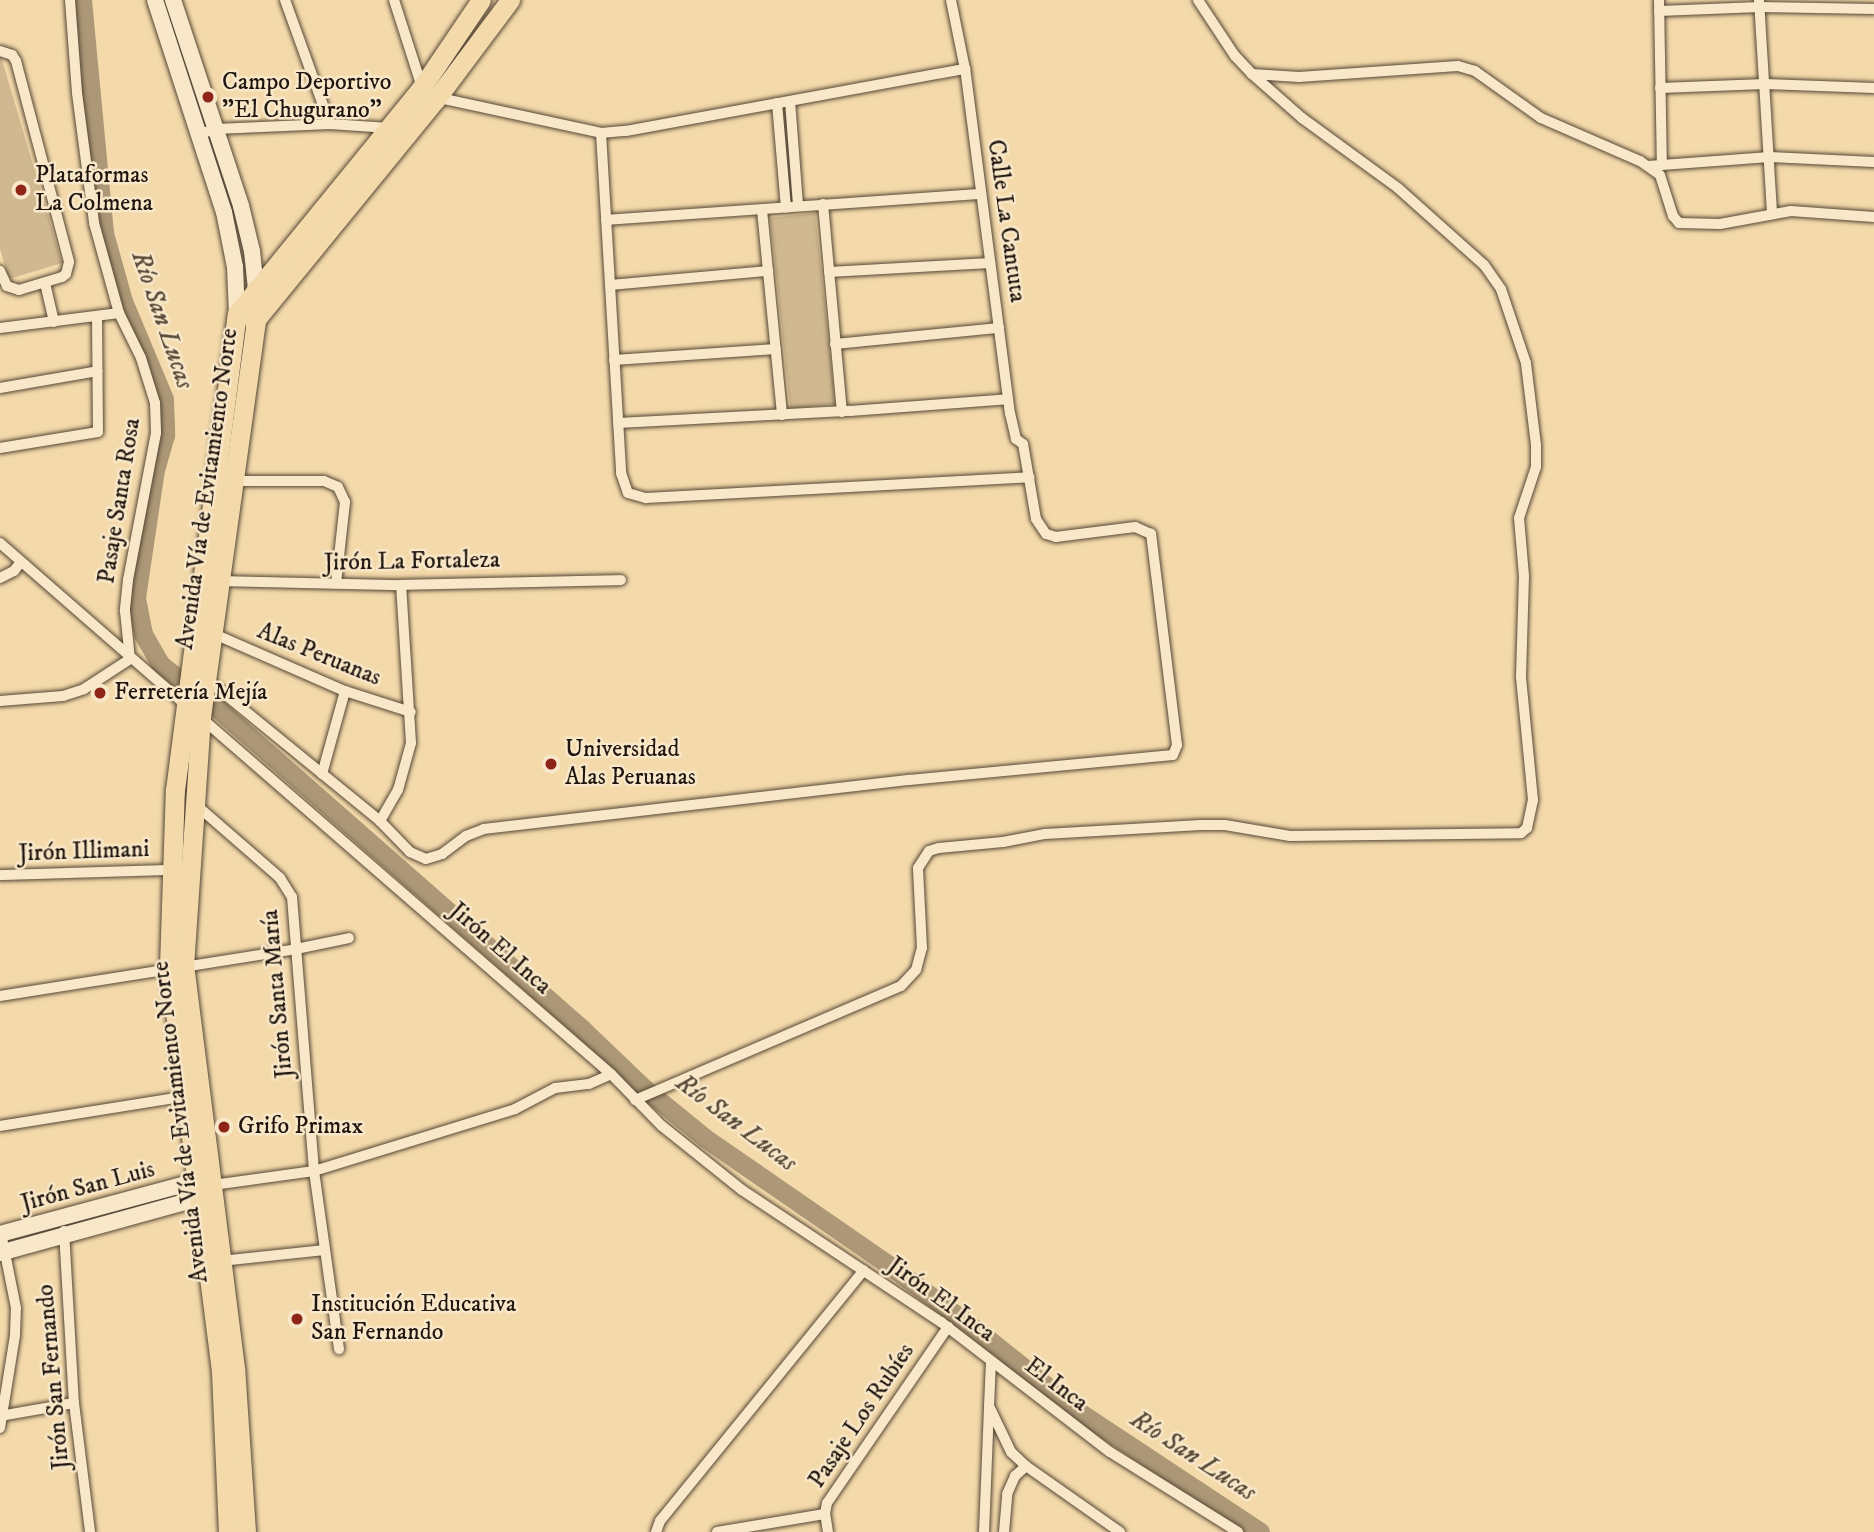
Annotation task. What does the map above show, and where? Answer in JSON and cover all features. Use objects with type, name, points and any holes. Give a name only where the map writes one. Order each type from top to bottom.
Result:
[{"type":"highway","points":[[237,314],[389,128],[429,93],[481,0]]},
{"type":"highway","points":[[235,348],[429,93],[510,0]]},
{"type":"highway","name":"Avenida Vía de Evitamiento Norte","points":[[198,676],[212,633],[212,581],[234,481],[256,319],[256,289]]},
{"type":"highway","name":"Avenida Vía de Evitamiento Norte","points":[[176,967],[170,870],[175,790],[194,707],[212,581],[237,314]]},
{"type":"highway","name":"Avenida Vía de Evitamiento Norte","points":[[176,967],[193,802],[194,707]]},
{"type":"highway","points":[[176,967],[228,1370],[228,1532]]},
{"type":"highway","name":"Avenida Vía de Evitamiento Norte","points":[[203,1188],[221,1261],[228,1370],[246,1532]]},
{"type":"street","name":"Pasaje Santa Rosa","points":[[70,0],[76,93],[94,223],[119,313],[141,358],[155,403],[156,433],[128,580],[125,611],[130,659]]},
{"type":"street","points":[[155,0],[224,212],[235,267],[237,314]]},
{"type":"street","points":[[173,0],[244,217],[252,251],[256,289]]},
{"type":"street","points":[[285,0],[330,124]]},
{"type":"street","points":[[394,0],[429,93],[601,133],[626,131],[965,69]]},
{"type":"street","name":"Calle La Cantuta","points":[[380,821],[410,852],[426,859],[442,854],[466,835],[484,829],[896,782],[1171,756],[1177,745],[1151,534],[1135,527],[1056,537],[1046,534],[1036,519],[1023,444],[1016,439],[1008,399],[965,69],[951,0]]},
{"type":"street","points":[[638,1099],[901,986],[916,970],[922,948],[918,868],[929,851],[1045,834],[1201,825],[1225,825],[1290,835],[1521,833],[1527,828],[1533,811],[1521,677],[1524,576],[1519,517],[1536,467],[1536,445],[1526,363],[1501,289],[1484,265],[1398,188],[1301,118],[1252,74],[1235,56],[1198,0]]},
{"type":"street","points":[[1760,3],[1772,213]]},
{"type":"street","points":[[1662,165],[1659,5],[1760,3],[1874,9]]},
{"type":"street","points":[[0,51],[16,61],[69,262],[66,274],[13,290],[7,286],[0,271]]},
{"type":"street","points":[[1252,74],[1299,77],[1458,66],[1475,71],[1541,118],[1648,166],[1660,175],[1673,216],[1679,222],[1720,224],[1791,211],[1874,217]]},
{"type":"street","points":[[1660,88],[1765,84],[1874,88]]},
{"type":"street","points":[[790,100],[792,207]]},
{"type":"street","points":[[777,103],[792,207]]},
{"type":"street","points":[[199,134],[216,129],[330,124],[389,128]]},
{"type":"street","points":[[601,133],[621,473],[628,493],[646,498],[1029,477]]},
{"type":"street","points":[[1648,166],[1770,156],[1874,162]]},
{"type":"street","points":[[606,220],[981,194]]},
{"type":"street","points":[[823,204],[842,411]]},
{"type":"street","points":[[762,210],[782,415]]},
{"type":"street","points":[[829,272],[990,263]]},
{"type":"street","points":[[610,285],[768,271]]},
{"type":"street","points":[[45,282],[54,322]]},
{"type":"street","points":[[0,328],[119,313]]},
{"type":"street","points":[[0,448],[98,432],[97,316]]},
{"type":"street","points":[[835,344],[999,328]]},
{"type":"street","points":[[614,360],[776,349]]},
{"type":"street","points":[[0,388],[98,371]]},
{"type":"street","points":[[618,423],[1008,399]]},
{"type":"street","points":[[234,481],[324,481],[338,487],[345,502],[336,584]]},
{"type":"street","name":"Jirón El Inca","points":[[0,543],[130,659],[194,707],[611,1074],[662,1126],[742,1190],[947,1327],[990,1362]]},
{"type":"street","points":[[0,578],[14,571],[20,563]]},
{"type":"street","name":"Jirón La Fortaleza","points":[[212,581],[401,584],[621,580]]},
{"type":"street","points":[[198,676],[380,821],[392,803],[411,743],[401,584]]},
{"type":"street","name":"Alas Peruanas","points":[[212,633],[345,691],[411,712]]},
{"type":"street","points":[[0,701],[63,696],[83,689],[130,659]]},
{"type":"street","points":[[322,774],[345,691]]},
{"type":"street","name":"Jirón Santa María","points":[[193,802],[270,868],[288,888],[296,950],[314,1171],[338,1349]]},
{"type":"street","name":"Jirón Illimani","points":[[0,875],[170,870]]},
{"type":"street","points":[[0,996],[296,950],[349,938]]},
{"type":"street","points":[[203,1188],[314,1171],[515,1110],[555,1088],[589,1084],[611,1074]]},
{"type":"street","points":[[0,1126],[194,1095]]},
{"type":"street","name":"Jirón San Luis","points":[[0,1234],[203,1188]]},
{"type":"street","name":"Jirón San Luis","points":[[3,1252],[64,1235],[203,1188]]},
{"type":"street","name":"Jirón San Fernando","points":[[63,1218],[74,1403],[90,1532]]},
{"type":"street","points":[[0,1234],[16,1307],[15,1335],[0,1429]]},
{"type":"street","points":[[221,1261],[324,1250]]},
{"type":"street","points":[[656,1532],[660,1521],[864,1270]]},
{"type":"street","name":"Pasaje Los Rubíes","points":[[828,1532],[825,1514],[827,1503],[947,1327]]},
{"type":"street","points":[[984,1532],[990,1362]]},
{"type":"street","name":"El Inca","points":[[990,1362],[1110,1452],[1238,1532]]},
{"type":"street","points":[[1,1416],[74,1403]]},
{"type":"street","points":[[989,1406],[1012,1452],[1027,1466],[1120,1532]]},
{"type":"street","points":[[987,1458],[996,1452],[1012,1452]]},
{"type":"street","points":[[1004,1532],[1007,1493],[1015,1476],[1027,1466]]},
{"type":"street","points":[[717,1532],[825,1514]]},
{"type":"shaded area","name":"Plataformas La Colmena","points":[[0,53],[62,263],[9,279],[0,249]]},
{"type":"shaded area","points":[[815,213],[835,404],[790,409],[770,218]]},
{"type":"waterway","name":"Río San Lucas","points":[[82,0],[104,233],[123,301],[164,399],[165,435],[155,469],[136,598],[143,634],[160,664],[183,682]]},
{"type":"waterway","name":"Río San Lucas","points":[[218,709],[583,1030],[645,1089],[705,1138],[889,1265],[978,1331],[1079,1412],[1260,1532]]},
{"type":"place","name":"Campo Deportivo \"El Chugurano\"","points":[[208,97]]},
{"type":"place","name":"Plataformas La Colmena","points":[[21,190]]},
{"type":"place","name":"Ferretería Mejía","points":[[100,693]]},
{"type":"place","name":"Universidad Alas Peruanas","points":[[551,764]]},
{"type":"place","name":"Grifo Primax","points":[[224,1127]]},
{"type":"place","name":"Institución Educativa San Fernando","points":[[297,1319]]}]
